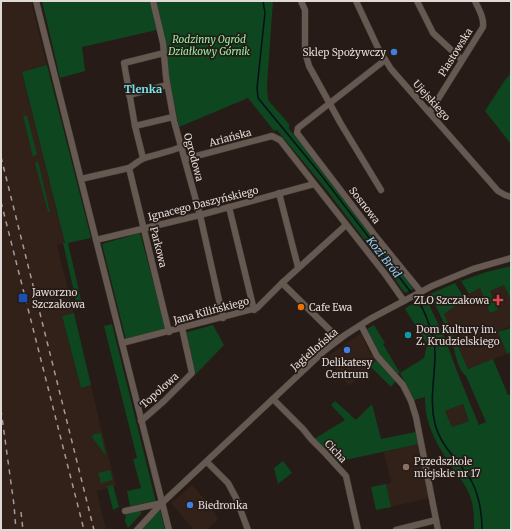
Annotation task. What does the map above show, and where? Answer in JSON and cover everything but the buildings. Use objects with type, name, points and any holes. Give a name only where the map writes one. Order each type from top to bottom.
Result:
[{"type":"street","points":[[36,1],[169,530]]},
{"type":"street","name":"Ogrodowa","points":[[153,1],[163,43],[167,85],[173,117],[200,215],[224,318]]},
{"type":"street","points":[[301,1],[305,10],[306,58],[380,190]]},
{"type":"street","name":"Ujejskiego","points":[[356,1],[385,60],[498,191],[511,197]]},
{"type":"street","points":[[417,1],[433,33],[462,60]]},
{"type":"street","name":"Piastowska","points":[[430,112],[483,27],[484,21],[475,1]]},
{"type":"street","points":[[80,179],[129,168],[143,158],[135,126],[124,63],[164,53]]},
{"type":"street","points":[[330,102],[385,60]]},
{"type":"street","points":[[129,95],[167,85]]},
{"type":"street","name":"Sosnowa","points":[[330,102],[298,128],[297,133],[420,292]]},
{"type":"street","points":[[135,126],[173,117]]},
{"type":"street","name":"Ariańska","points":[[143,158],[170,152],[183,153],[272,136],[280,140],[314,184]]},
{"type":"street","name":"Parkowa","points":[[129,168],[169,332]]},
{"type":"street","points":[[314,184],[405,301]]},
{"type":"street","name":"Ignacego Daszyńskiego","points":[[96,240],[200,215],[314,184]]},
{"type":"street","points":[[280,193],[298,268]]},
{"type":"street","points":[[229,207],[254,310]]},
{"type":"street","name":"Jana Kilińskiego","points":[[122,344],[254,310],[346,225]]},
{"type":"street","name":"Jagiellońska","points":[[137,530],[162,503],[339,339],[420,292],[459,274],[511,258]]},
{"type":"street","points":[[282,283],[339,339]]},
{"type":"street","points":[[361,325],[377,356],[403,386],[411,401],[416,417],[438,530]]},
{"type":"street","name":"Topolowa","points":[[141,421],[192,373],[182,328]]},
{"type":"street","name":"Cicha","points":[[274,399],[346,476],[358,530]]},
{"type":"street","points":[[207,462],[228,483],[236,498],[248,530]]},
{"type":"street","points":[[125,511],[162,503]]},
{"type":"street","points":[[396,530],[436,520]]},
{"type":"shaded area","points":[[1,1],[31,1],[47,65],[22,73],[65,243],[57,245],[74,313],[62,316],[81,388],[91,385],[116,486],[97,491],[106,530],[1,530]]},
{"type":"shaded area","points":[[511,268],[511,326],[498,332],[507,354],[468,369],[443,313],[469,294]]},
{"type":"shaded area","points":[[361,333],[370,353],[377,360],[349,386],[327,359],[331,354]]},
{"type":"shaded area","points":[[463,404],[469,421],[452,427],[445,411]]},
{"type":"shaded area","name":"Przedszkole miejskie nr 17","points":[[419,444],[431,498],[376,510],[371,487],[391,483],[384,452]]},
{"type":"shaded area","points":[[192,485],[212,507],[218,520],[207,530],[194,530],[171,503]]},
{"type":"green space","points":[[42,1],[150,1],[157,30],[82,47],[85,71],[60,78]]},
{"type":"green space","name":"Rodzinny Ogród Działkowy Górnik","points":[[155,1],[273,1],[267,85],[268,100],[289,124],[289,129],[415,288],[405,293],[325,188],[277,130],[274,131],[248,98],[179,127]]},
{"type":"green space","points":[[47,65],[91,238],[68,243],[82,304],[77,305],[63,243],[65,243],[22,72]]},
{"type":"green space","points":[[511,73],[511,144],[485,111]]},
{"type":"green space","points":[[27,115],[37,154],[33,157],[23,116]]},
{"type":"green space","points":[[38,161],[50,212],[48,212],[35,163]]},
{"type":"green space","points":[[140,233],[166,329],[126,340],[102,244]]},
{"type":"green space","points":[[511,266],[511,300],[504,285],[490,291],[498,310],[490,313],[480,288],[469,294],[461,281],[486,272]]},
{"type":"green space","points":[[455,283],[465,299],[444,314],[468,369],[493,359],[508,395],[511,395],[511,530],[474,530],[470,495],[465,485],[444,456],[434,437],[427,418],[425,397],[414,400],[400,373],[424,358],[427,344],[405,309],[426,298],[444,336],[479,425],[486,422],[466,376],[460,368],[451,338],[430,294]],"holes":[[[463,404],[469,421],[452,427],[445,411]]]},
{"type":"green space","points":[[74,313],[91,385],[81,388],[62,316]]},
{"type":"green space","points":[[112,324],[155,498],[155,501],[130,506],[127,491],[141,488],[133,459],[137,458],[104,326]]},
{"type":"green space","points":[[213,325],[224,345],[196,374],[184,333]]},
{"type":"green space","points":[[374,325],[385,343],[383,344],[400,373],[396,374],[380,355],[367,329]]},
{"type":"green space","points":[[511,328],[511,352],[507,354],[498,332]]},
{"type":"green space","points":[[377,360],[396,381],[391,387],[370,366]]},
{"type":"green space","points":[[335,401],[356,420],[372,404],[381,439],[416,432],[419,444],[336,462],[314,439],[345,420],[331,405]]},
{"type":"green space","points":[[101,433],[106,456],[92,437],[94,434]]},
{"type":"green space","points":[[283,461],[292,473],[278,484],[274,468]]},
{"type":"green space","points":[[110,470],[113,480],[101,483],[98,473]]},
{"type":"green space","points":[[386,484],[391,507],[376,510],[371,487]]},
{"type":"green space","points":[[113,485],[119,507],[113,510],[107,486]]},
{"type":"green space","points":[[160,510],[165,530],[141,530]]},
{"type":"green space","points":[[141,511],[141,514],[128,528],[125,521],[126,514]]},
{"type":"waterway","name":"Kozi Bród","points":[[263,1],[265,13],[257,88],[258,98],[318,171],[413,295]]},
{"type":"waterway","name":"Kozi Bród","points":[[416,298],[420,303],[426,317],[432,333],[435,348],[432,398],[435,424],[441,440],[474,486],[480,504],[482,530]]},
{"type":"railway","points":[[1,157],[94,530]]},
{"type":"railway","points":[[1,202],[84,530]]},
{"type":"railway","points":[[1,410],[16,530]]},
{"type":"railway","points":[[21,512],[23,530]]},
{"type":"place","name":"Sklep Spożywczy","points":[[394,52]]},
{"type":"place","name":"Jaworzno Szczakowa","points":[[23,298]]},
{"type":"place","name":"ZLO Szczakowa","points":[[498,300]]},
{"type":"place","name":"Cafe Ewa","points":[[301,307]]},
{"type":"place","name":"Dom Kultury im. Z. Krudzielskiego","points":[[408,335]]},
{"type":"place","name":"Delikatesy Centrum","points":[[347,350]]},
{"type":"place","name":"Przedszkole miejskie nr 17","points":[[406,467]]},
{"type":"place","name":"Biedronka","points":[[190,505]]},
{"type":"district","name":"Tlenka","points":[[143,89]]}]
